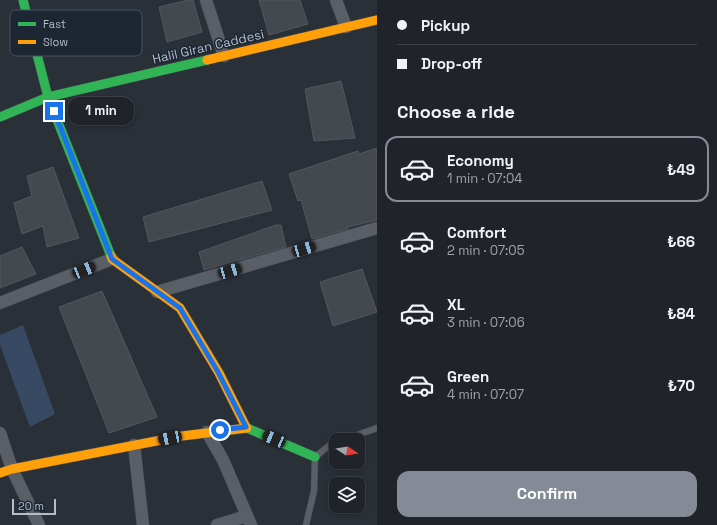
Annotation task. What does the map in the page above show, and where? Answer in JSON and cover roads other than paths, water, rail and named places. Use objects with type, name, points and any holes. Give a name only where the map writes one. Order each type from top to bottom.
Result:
[{"type":"street","points":[[23,0],[26,10]]},
{"type":"street","points":[[206,0],[224,56]]},
{"type":"street","points":[[336,0],[346,27]]},
{"type":"street","name":"Halil Giran Caddesi","points":[[0,117],[48,97],[377,20]]},
{"type":"street","points":[[37,56],[48,97],[112,259],[180,308],[218,372],[246,427]]},
{"type":"street","points":[[157,292],[377,228]]},
{"type":"street","points":[[0,303],[112,259]]},
{"type":"street","points":[[0,473],[12,469],[134,445],[207,432],[246,427],[315,457]]},
{"type":"street","points":[[207,432],[223,460],[249,520],[217,525]]},
{"type":"street","points":[[0,433],[12,469],[39,525]]},
{"type":"street","points":[[134,445],[143,525]]},
{"type":"lane","points":[[363,433],[377,428]]},
{"type":"lane","points":[[306,525],[314,491],[315,457],[329,446]]},
{"type":"water","points":[[23,325],[55,414],[30,427],[0,345],[0,335]]}]
